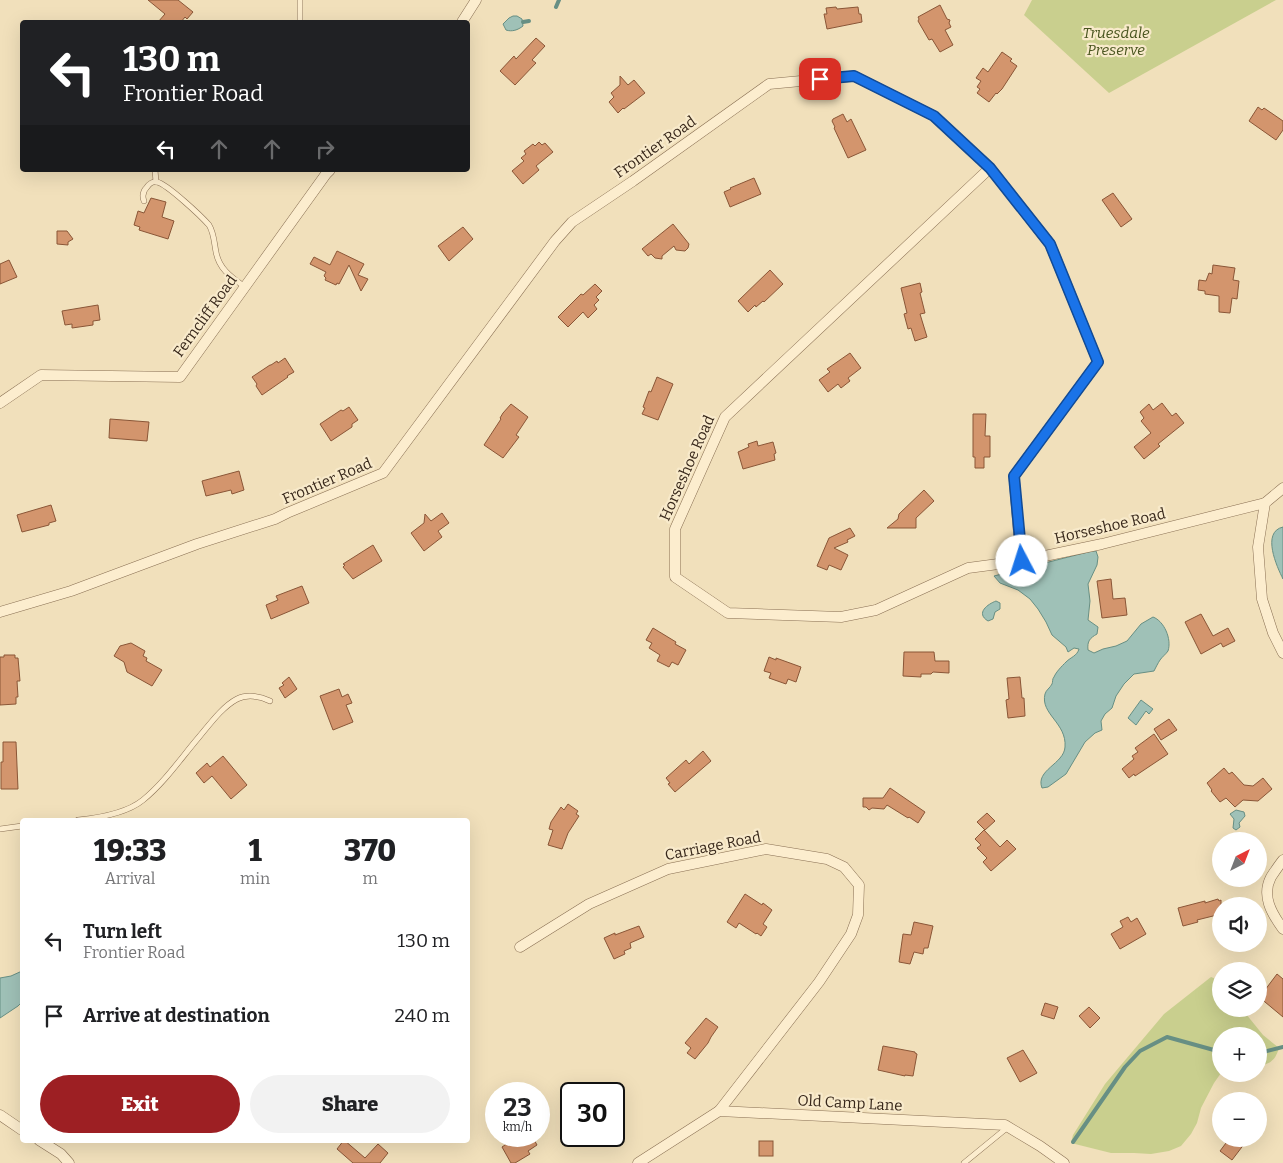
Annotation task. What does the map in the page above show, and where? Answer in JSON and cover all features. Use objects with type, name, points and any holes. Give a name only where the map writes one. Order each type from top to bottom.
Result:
[{"type":"street","points":[[463,20],[476,0]]},
{"type":"street","name":"Frontier Road","points":[[0,612],[71,591],[197,544],[275,519],[383,473],[555,241],[572,222],[634,181],[769,84],[854,76],[934,116],[990,168],[1050,244],[1098,362],[1014,476],[1022,561]]},
{"type":"street","name":"Horseshoe Road","points":[[990,168],[725,416],[675,529],[675,577],[728,613],[841,617],[876,610],[968,568],[1022,561],[1102,544],[1265,503]]},
{"type":"street","name":"Ferncliff Road","points":[[0,403],[41,375],[180,376],[328,172]]},
{"type":"street","points":[[1283,488],[1265,503],[1258,547],[1262,599],[1273,632],[1283,653]]},
{"type":"street","name":"Carriage Road","points":[[520,947],[588,904],[668,868],[766,849],[828,859],[844,867],[859,885],[858,914],[851,934],[819,982],[719,1112]]},
{"type":"street","points":[[1283,860],[1272,876],[1267,890],[1270,910],[1283,929]]},
{"type":"street","points":[[638,1163],[719,1112]]},
{"type":"street","name":"Old Camp Lane","points":[[719,1112],[1005,1125],[1064,1163]]},
{"type":"street","points":[[0,1115],[20,1129]]},
{"type":"street","points":[[43,1143],[70,1163]]},
{"type":"lane","points":[[300,0],[300,20]]},
{"type":"lane","points":[[155,172],[156,182]]},
{"type":"lane","points":[[144,201],[144,190],[150,184],[156,182],[172,191],[209,225],[212,229],[220,264],[226,273],[245,287]]},
{"type":"lane","points":[[88,818],[126,810],[142,801],[165,778],[209,724],[238,698],[247,696],[261,697],[270,701]]},
{"type":"lane","points":[[0,829],[20,826]]},
{"type":"lane","points":[[964,1163],[1008,1127]]},
{"type":"green space","name":"Truesdale Preserve","points":[[1032,0],[1276,0],[1109,93],[1024,15]]},
{"type":"green space","points":[[1211,977],[1212,1017],[1248,1017],[1257,1027],[1212,1027],[1212,1082],[1215,1082],[1201,1108],[1197,1123],[1181,1146],[1169,1151],[1151,1154],[1111,1153],[1071,1143],[1073,1135],[1105,1084],[1164,1014]]},
{"type":"green space","points":[[1267,1038],[1279,1048],[1267,1064]]},
{"type":"water","points":[[513,16],[522,19],[523,26],[515,30],[506,30],[503,24]]},
{"type":"water","points":[[1283,527],[1283,579],[1277,567],[1272,550],[1272,542],[1276,530]]},
{"type":"water","points":[[1096,551],[1098,557],[1097,565],[1088,584],[1090,601],[1088,620],[1098,627],[1097,634],[1089,642],[1088,650],[1094,653],[1127,641],[1141,624],[1153,617],[1164,626],[1169,641],[1168,651],[1154,671],[1134,674],[1124,684],[1116,696],[1112,708],[1101,721],[1102,730],[1095,733],[1085,742],[1066,774],[1048,787],[1042,788],[1042,776],[1060,758],[1065,747],[1062,731],[1046,707],[1045,694],[1058,671],[1079,649],[1074,648],[1068,652],[1066,647],[1052,635],[1046,622],[1030,599],[1018,590],[1000,583],[994,576]]},
{"type":"water","points":[[996,601],[1000,603],[1000,609],[995,612],[993,619],[988,621],[983,615],[984,609]]},
{"type":"water","points":[[1141,700],[1153,709],[1149,714],[1146,711],[1136,725],[1128,718]]},
{"type":"water","points":[[1236,810],[1244,812],[1245,816],[1239,823],[1240,827],[1236,830],[1233,828],[1234,819],[1230,814]]},
{"type":"water","points":[[20,972],[20,1004],[0,1018],[0,978]]},
{"type":"building","points":[[148,0],[178,0],[193,12],[187,19],[185,17],[183,20],[160,20],[165,14]]},
{"type":"building","points":[[940,5],[947,19],[950,20],[951,27],[945,30],[953,45],[940,52],[932,39],[929,40],[918,21],[918,17]]},
{"type":"building","points":[[836,7],[837,9],[858,7],[862,22],[827,29],[824,14],[827,14],[826,8]]},
{"type":"building","points":[[536,38],[545,46],[532,60],[536,63],[515,85],[500,71],[514,56],[516,59]]},
{"type":"building","points":[[1002,52],[1012,59],[1010,61],[1017,66],[1002,89],[989,102],[977,93],[980,89],[977,87],[981,81],[976,78],[983,68],[988,72]]},
{"type":"building","points":[[620,76],[628,85],[634,80],[645,93],[618,113],[609,102],[614,97],[611,93],[620,85]]},
{"type":"building","points":[[1258,107],[1262,110],[1264,108],[1283,121],[1283,130],[1276,140],[1249,121]]},
{"type":"building","points":[[843,114],[847,122],[851,119],[866,150],[848,158],[832,121]]},
{"type":"building","points":[[539,142],[542,145],[545,143],[553,152],[536,166],[539,170],[523,184],[512,171],[524,161],[521,158],[526,154],[524,151]]},
{"type":"building","points":[[754,178],[761,194],[730,207],[724,192]]},
{"type":"building","points":[[1113,193],[1132,219],[1121,227],[1102,200]]},
{"type":"building","points":[[151,198],[166,202],[162,217],[174,221],[168,239],[139,230],[140,227],[134,225],[138,211],[144,213]]},
{"type":"building","points":[[673,224],[689,244],[688,248],[685,251],[676,250],[674,246],[662,256],[662,259],[655,258],[651,254],[648,256],[642,249]]},
{"type":"building","points":[[463,227],[473,239],[449,261],[438,246]]},
{"type":"building","points":[[57,231],[67,231],[73,239],[68,242],[68,245],[57,244]]},
{"type":"building","points":[[337,251],[364,264],[358,275],[368,279],[361,291],[349,265],[339,284],[337,283],[336,285],[325,280],[326,272],[310,264],[314,257],[330,265]]},
{"type":"building","points":[[9,260],[17,277],[0,284],[0,264]]},
{"type":"building","points":[[1213,265],[1235,268],[1233,280],[1239,281],[1237,299],[1232,298],[1230,313],[1219,312],[1219,296],[1205,294],[1205,291],[1198,290],[1199,280],[1206,281],[1209,273],[1212,274]]},
{"type":"building","points":[[770,270],[783,284],[764,302],[756,307],[755,305],[748,312],[738,301]]},
{"type":"building","points":[[920,283],[922,292],[920,293],[925,313],[920,314],[927,337],[915,341],[911,328],[908,329],[904,314],[907,313],[901,288]]},
{"type":"building","points":[[595,284],[602,291],[596,297],[599,300],[594,305],[597,309],[588,318],[583,312],[568,327],[558,317],[581,294],[583,295]]},
{"type":"building","points":[[98,305],[100,320],[93,321],[93,325],[72,328],[72,324],[65,325],[62,311]]},
{"type":"building","points":[[850,353],[861,368],[848,378],[850,381],[841,388],[838,384],[828,392],[819,380],[830,372],[827,369]]},
{"type":"building","points":[[285,358],[294,372],[262,395],[252,377]]},
{"type":"building","points":[[657,377],[673,384],[658,420],[642,414],[649,391],[651,392]]},
{"type":"building","points":[[1162,403],[1172,416],[1176,413],[1184,423],[1158,444],[1160,446],[1144,459],[1134,447],[1151,433],[1141,421],[1144,418],[1140,412],[1149,404],[1153,410]]},
{"type":"building","points":[[511,404],[528,417],[516,435],[519,437],[503,458],[484,445],[503,413]]},
{"type":"building","points":[[349,407],[358,420],[352,424],[352,427],[331,441],[320,424]]},
{"type":"building","points":[[973,414],[986,414],[985,436],[990,436],[990,457],[984,457],[984,468],[975,468],[975,457],[973,457]]},
{"type":"building","points":[[110,419],[149,422],[147,441],[109,438]]},
{"type":"building","points":[[757,441],[758,446],[773,442],[776,453],[774,454],[775,460],[743,469],[738,452],[749,447],[748,444]]},
{"type":"building","points":[[239,471],[244,490],[232,494],[231,490],[206,496],[202,481]]},
{"type":"building","points":[[924,490],[934,501],[916,518],[916,528],[887,528],[898,519],[899,514]]},
{"type":"building","points":[[51,505],[56,521],[49,523],[49,525],[22,532],[17,515]]},
{"type":"building","points":[[442,513],[449,523],[438,531],[442,537],[424,551],[411,533],[424,523],[425,514],[431,521]]},
{"type":"building","points":[[850,528],[855,536],[847,540],[848,542],[834,548],[848,555],[841,570],[829,565],[827,570],[817,566],[829,538]]},
{"type":"building","points":[[373,545],[382,561],[353,579],[343,567],[345,565],[343,564]]},
{"type":"building","points":[[1111,579],[1113,599],[1125,598],[1127,615],[1102,618],[1097,581]]},
{"type":"building","points":[[302,586],[309,603],[271,619],[266,605],[278,600],[276,596]]},
{"type":"building","points":[[1201,614],[1213,636],[1228,628],[1235,641],[1223,647],[1221,643],[1201,654],[1185,622]]},
{"type":"building","points":[[653,628],[686,650],[678,665],[672,662],[669,667],[657,661],[660,655],[649,648],[652,643],[646,640]]},
{"type":"building","points":[[131,643],[145,651],[143,656],[147,658],[146,661],[162,670],[152,686],[127,672],[124,662],[114,656],[120,646]]},
{"type":"building","points":[[904,652],[934,652],[935,661],[949,661],[949,673],[933,672],[931,674],[921,674],[921,677],[903,676]]},
{"type":"building","points":[[4,655],[15,655],[15,658],[18,658],[20,681],[17,681],[18,697],[16,697],[16,704],[0,705],[0,657],[4,657]]},
{"type":"building","points":[[769,657],[801,667],[796,682],[788,679],[786,684],[769,678],[771,673],[764,671]]},
{"type":"building","points":[[289,677],[297,689],[285,698],[279,688],[284,685],[282,683]]},
{"type":"building","points":[[1020,677],[1025,716],[1008,718],[1006,700],[1009,699],[1007,678]]},
{"type":"building","points":[[339,689],[342,697],[348,694],[352,703],[346,705],[353,722],[333,730],[320,696]]},
{"type":"building","points":[[1169,719],[1177,730],[1161,740],[1154,729]]},
{"type":"building","points":[[1154,734],[1168,754],[1129,778],[1122,769],[1134,759],[1132,756],[1138,752],[1135,748]]},
{"type":"building","points":[[3,742],[16,742],[18,789],[1,789]]},
{"type":"building","points":[[703,751],[711,761],[675,792],[668,784],[670,783],[666,778],[686,760],[689,764]]},
{"type":"building","points":[[223,756],[247,785],[231,799],[212,776],[204,783],[196,773],[207,763],[210,767]]},
{"type":"building","points":[[1224,768],[1229,774],[1232,772],[1244,785],[1253,786],[1263,778],[1272,789],[1258,801],[1243,800],[1235,807],[1226,798],[1220,802],[1207,783]]},
{"type":"building","points":[[890,788],[925,812],[918,823],[887,805],[884,809],[872,808],[869,810],[863,807],[863,798],[883,798]]},
{"type":"building","points":[[568,804],[578,811],[576,814],[579,816],[568,833],[562,849],[548,845],[553,830],[549,829],[551,822],[561,807],[564,810]]},
{"type":"building","points":[[987,813],[995,821],[985,830],[977,822]]},
{"type":"building","points":[[984,830],[1000,847],[1007,840],[1016,849],[991,871],[983,862],[987,858],[977,848],[981,845],[975,839]]},
{"type":"building","points":[[745,894],[772,910],[763,924],[767,927],[761,936],[739,923],[736,928],[727,922]]},
{"type":"building","points":[[1205,901],[1205,903],[1212,901],[1212,916],[1183,926],[1178,908]]},
{"type":"building","points":[[1128,917],[1131,922],[1137,918],[1146,934],[1120,949],[1111,934],[1123,927],[1120,921]]},
{"type":"building","points":[[914,922],[933,926],[928,948],[924,948],[923,954],[914,952],[910,964],[899,962],[903,934],[911,935]]},
{"type":"building","points":[[639,926],[644,937],[630,943],[631,948],[624,951],[625,954],[614,959],[604,938]]},
{"type":"building","points":[[1277,974],[1283,979],[1283,1017],[1267,1004],[1267,987]]},
{"type":"building","points":[[1045,1003],[1058,1007],[1054,1019],[1041,1015]]},
{"type":"building","points":[[1089,1007],[1100,1018],[1090,1028],[1079,1016]]},
{"type":"building","points":[[706,1018],[718,1027],[695,1059],[687,1053],[691,1048],[685,1043]]},
{"type":"building","points":[[883,1046],[917,1054],[913,1076],[878,1070]]},
{"type":"building","points":[[1023,1050],[1037,1073],[1020,1082],[1007,1058]]},
{"type":"building","points":[[759,1141],[773,1141],[773,1156],[759,1156]]},
{"type":"building","points":[[342,1143],[348,1143],[365,1158],[378,1144],[388,1153],[380,1163],[353,1163],[337,1149]]},
{"type":"building","points":[[502,1147],[534,1147],[528,1151],[530,1154],[515,1163],[511,1163]]},
{"type":"building","points":[[1223,1147],[1242,1147],[1232,1160],[1220,1151]]},
{"type":"waterway","points":[[556,7],[559,0]]},
{"type":"waterway","points":[[523,22],[529,21]]},
{"type":"waterway","points":[[1073,1142],[1125,1067],[1140,1051],[1167,1037],[1212,1050]]},
{"type":"waterway","points":[[1267,1051],[1283,1047]]},
{"type":"route","points":[[820,79],[854,76],[934,116],[990,168],[1050,244],[1098,362],[1014,476],[1022,561]]}]
